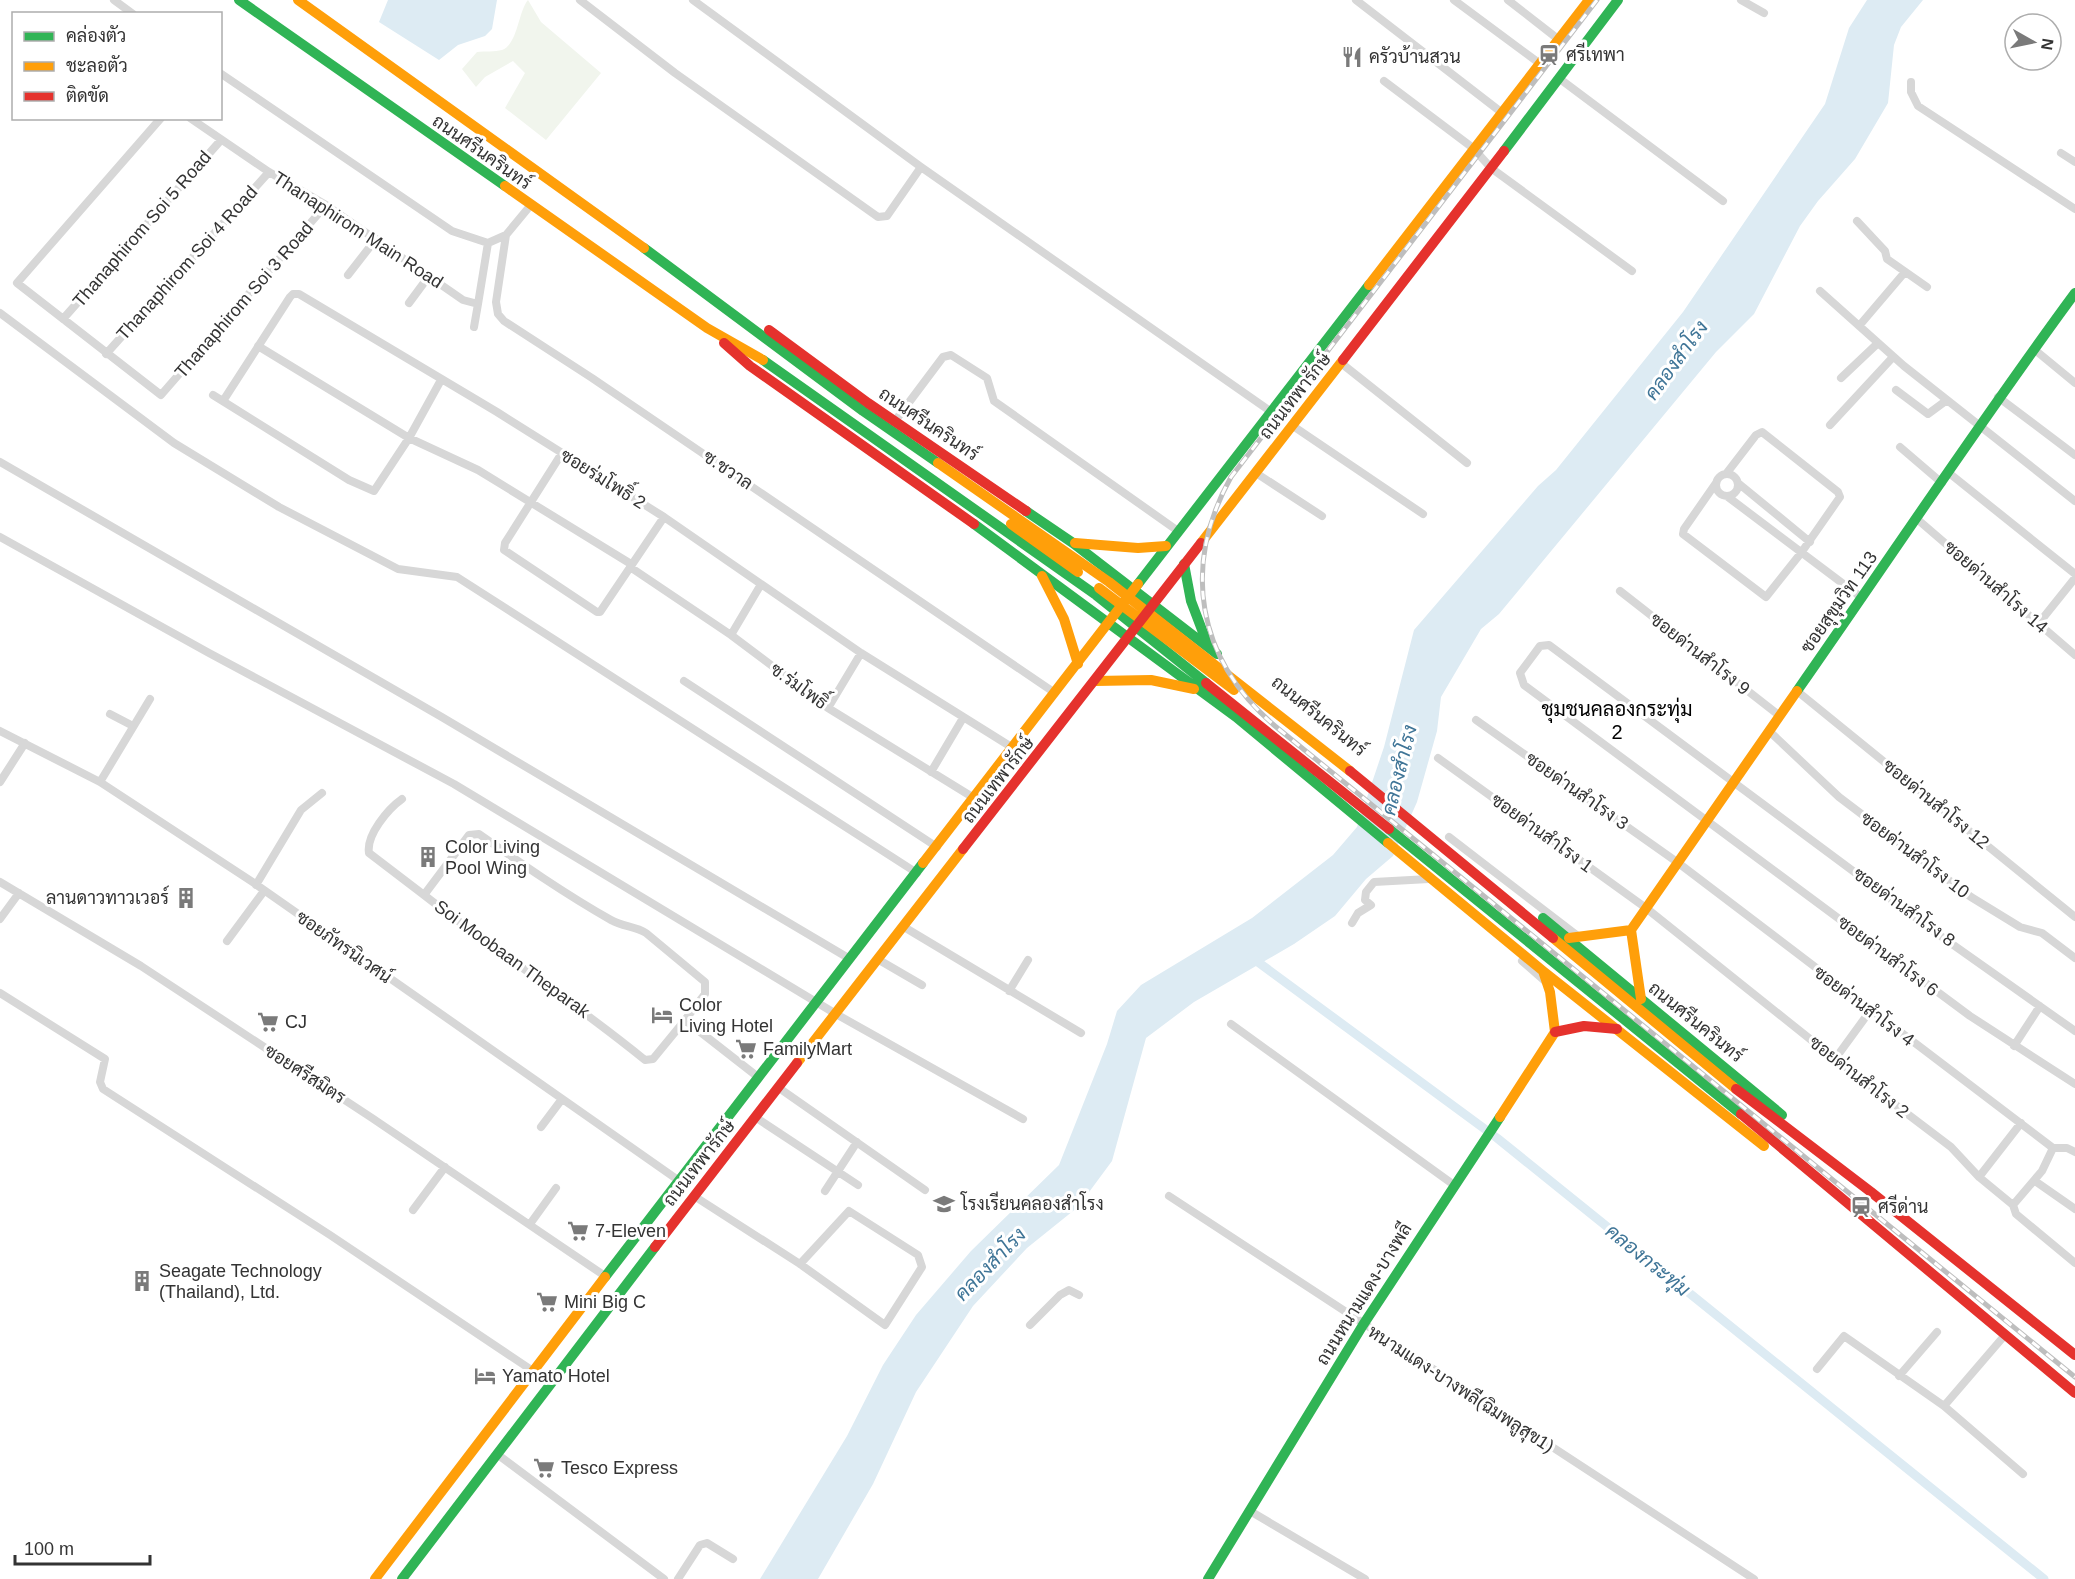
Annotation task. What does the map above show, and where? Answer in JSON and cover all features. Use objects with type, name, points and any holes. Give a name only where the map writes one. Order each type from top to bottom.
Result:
[{"type":"main road","name":"ถนนศรีนครินทร์","points":[[238,0],[707,328],[755,355],[1096,595],[1629,1022],[2075,1393]]},
{"type":"main road","name":"ถนนศรีนครินทร์","points":[[298,0],[719,302],[863,411],[1109,582],[1218,665],[1422,829],[1724,1080],[1871,1192],[2075,1355]]},
{"type":"main road","name":"ถนนเทพารักษ์","points":[[375,1579],[678,1180],[1589,0]]},
{"type":"main road","name":"ถนนเทพารักษ์","points":[[402,1579],[755,1117],[1130,638],[1184,564],[1293,426],[1560,79],[1618,0]]},
{"type":"main road","name":"ซอยสุขุมวิท 113","points":[[1630,930],[1917,519],[1998,397],[2075,293]]},
{"type":"main road","name":"ถนนศรีนครินทร์","points":[[719,302],[765,327],[895,422],[1074,543],[1155,605],[1525,904],[1574,937],[1641,999],[1729,1069],[1871,1192]]},
{"type":"main road","name":"ถนนศรีนครินทร์","points":[[707,328],[750,366],[986,532],[1201,690],[1543,970],[1778,1157],[1858,1214]]},
{"type":"main road","points":[[986,532],[998,533],[1011,524],[1014,509],[1007,498]]},
{"type":"main road","points":[[1011,524],[1122,604],[1234,690]]},
{"type":"main road","points":[[1074,543],[1138,548],[1167,546]]},
{"type":"main road","points":[[1184,564],[1199,626],[1210,648]]},
{"type":"main road","points":[[1038,570],[1051,590],[1064,619],[1078,664]]},
{"type":"main road","points":[[1096,681],[1151,680],[1201,690]]},
{"type":"main road","points":[[1236,717],[1229,705],[1234,690],[1244,684],[1260,689]]},
{"type":"main road","points":[[1574,937],[1630,930],[1641,999]]},
{"type":"main road","points":[[1543,970],[1555,1032],[1584,1026],[1617,1029]]},
{"type":"main road","name":"ถนนหนามแดง-บางพลี","points":[[1208,1579],[1363,1325],[1555,1032]]},
{"type":"main road","points":[[460,1468],[478,1478]]},
{"type":"street","points":[[114,0],[130,12]]},
{"type":"street","points":[[580,0],[675,73],[878,217],[887,216],[921,167]]},
{"type":"street","points":[[693,0],[921,167],[1270,411]]},
{"type":"street","points":[[1356,0],[1501,112]]},
{"type":"street","points":[[1454,0],[1539,63]]},
{"type":"street","points":[[1508,0],[1558,39]]},
{"type":"street","points":[[1741,0],[1764,13]]},
{"type":"street","points":[[222,74],[452,231],[488,243],[506,235],[530,206]]},
{"type":"street","points":[[1560,79],[1723,201]]},
{"type":"street","points":[[1384,81],[1473,148],[1491,168],[1632,271]]},
{"type":"street","points":[[1911,82],[1911,92],[1918,106],[2075,208]]},
{"type":"street","points":[[106,354],[17,283],[159,120]]},
{"type":"street","name":"Thanaphirom Main Road","points":[[193,120],[269,172],[326,205],[463,300],[478,304]]},
{"type":"street","name":"Thanaphirom Soi 5 Road","points":[[63,319],[221,140]]},
{"type":"street","points":[[2061,153],[2075,162]]},
{"type":"street","name":"Thanaphirom Soi 4 Road","points":[[106,354],[269,172]]},
{"type":"street","name":"Thanaphirom Soi 3 Road","points":[[106,354],[161,395],[326,205]]},
{"type":"street","points":[[1857,221],[1885,251],[1887,259],[1927,287]]},
{"type":"street","name":"ซ.ชวาล","points":[[506,235],[496,302],[498,314],[504,321],[592,378],[1055,693]]},
{"type":"street","points":[[348,275],[376,239]]},
{"type":"street","points":[[474,327],[488,243]]},
{"type":"street","points":[[1859,326],[1905,272]]},
{"type":"street","points":[[409,303],[429,276]]},
{"type":"street","points":[[1820,291],[1893,357],[2075,501]]},
{"type":"street","name":"ซอยร่มโพธิ์ 2","points":[[223,401],[290,297],[296,293],[664,517],[716,552],[760,586],[861,653],[1013,748]]},
{"type":"street","points":[[0,314],[174,442],[221,473],[285,510],[398,569],[457,577],[917,873]]},
{"type":"street","points":[[1841,378],[1878,343]]},
{"type":"street","name":"ซ.ร่มโพธิ์","points":[[258,346],[409,438],[469,465],[532,502],[731,635],[828,708],[974,798]]},
{"type":"street","points":[[2035,350],[2075,383]]},
{"type":"street","points":[[895,422],[943,357],[951,355],[987,378],[994,401],[1178,531]]},
{"type":"street","points":[[1830,425],[1893,357]]},
{"type":"street","points":[[1341,363],[1467,463]]},
{"type":"street","points":[[213,395],[371,491],[377,489],[441,380]]},
{"type":"street","points":[[1896,390],[1928,414],[1947,400]]},
{"type":"street","points":[[1998,397],[2075,455]]},
{"type":"street","points":[[1293,426],[1423,514]]},
{"type":"street","points":[[1762,432],[1838,492],[1838,502],[1802,553],[1766,597],[1683,534],[1684,529],[1716,483],[1719,477],[1726,474],[1756,435],[1762,432]]},
{"type":"street","points":[[1900,447],[2075,576],[2039,624]]},
{"type":"street","points":[[562,453],[504,547],[508,554],[539,576],[599,612],[664,517]]},
{"type":"street","points":[[0,462],[440,716],[850,959]]},
{"type":"street","points":[[1256,473],[1322,516]]},
{"type":"street","points":[[1726,474],[1733,475],[1738,483],[1810,542]]},
{"type":"street","points":[[1716,483],[1719,494],[1728,496],[1862,598]]},
{"type":"street","points":[[1728,496],[1736,492],[1738,483]]},
{"type":"street","name":"ซอยด่านสำโรง 14","points":[[1917,519],[2075,654]]},
{"type":"street","points":[[0,537],[219,659],[454,784],[836,1014],[1023,1119]]},
{"type":"street","points":[[731,635],[760,586]]},
{"type":"street","name":"ซอยด่านสำโรง 9","points":[[1620,591],[1780,716]]},
{"type":"street","name":"ซอยด่านสำโรง 8","points":[[1530,659],[1540,646],[1549,645],[2075,1031]]},
{"type":"street","points":[[828,708],[861,653]]},
{"type":"street","name":"ซอยด่านสำโรง 6","points":[[1530,659],[1520,673],[1524,685],[1970,1016],[2075,1084]]},
{"type":"street","points":[[684,681],[937,847]]},
{"type":"street","name":"ซอยด่านสำโรง 12","points":[[1797,691],[2075,916]]},
{"type":"street","points":[[100,782],[150,699]]},
{"type":"street","points":[[110,714],[133,726]]},
{"type":"street","points":[[931,772],[963,718]]},
{"type":"street","name":"ซอยด่านสำโรง 3","points":[[1476,720],[1677,862]]},
{"type":"street","name":"ซอยด่านสำโรง 10","points":[[1769,731],[1839,797],[1971,897],[2020,927],[2042,933],[2075,958]]},
{"type":"street","name":"ซอยภัทรนิเวศน์","points":[[1,734],[25,743],[100,782],[256,885],[678,1180]]},
{"type":"street","points":[[0,783],[25,743]]},
{"type":"street","name":"ซอยด่านสำโรง 1","points":[[1438,758],[1646,908]]},
{"type":"street","points":[[256,885],[301,810],[322,793]]},
{"type":"street","points":[[402,799],[387,811],[368,844],[369,853],[424,896]]},
{"type":"street","name":"Soi Moobaan Theparak","points":[[479,834],[543,878],[613,921],[646,933],[705,982],[705,994],[685,1020],[653,1059],[645,1060],[591,1016],[491,947],[424,896],[469,835],[479,834]]},
{"type":"street","points":[[1449,837],[1574,937]]},
{"type":"street","name":"ซอยด่านสำโรง 4","points":[[1677,862],[2053,1148]]},
{"type":"street","points":[[1352,922],[1358,913],[1371,905],[1365,900],[1366,892],[1374,882],[1426,877],[1547,983]]},
{"type":"street","name":"ซอยศรีสมิตร","points":[[0,882],[102,941],[445,1167],[605,1276]]},
{"type":"street","points":[[227,941],[264,891]]},
{"type":"street","points":[[0,919],[19,893]]},
{"type":"street","name":"ซอยด่านสำโรง 2","points":[[1646,908],[1835,1059],[1950,1147],[2013,1205],[2016,1214],[2075,1263]]},
{"type":"street","points":[[904,927],[1081,1033]]},
{"type":"street","points":[[879,960],[922,985]]},
{"type":"street","points":[[1009,991],[1028,960]]},
{"type":"street","points":[[0,993],[105,1059],[100,1082],[103,1089],[322,1230],[533,1371]]},
{"type":"street","points":[[2014,1046],[2040,1006]]},
{"type":"street","points":[[1835,1059],[1870,1011]]},
{"type":"street","points":[[685,1020],[758,1077]]},
{"type":"street","points":[[1231,1024],[1454,1185]]},
{"type":"street","points":[[779,1088],[925,1190]]},
{"type":"street","points":[[541,1127],[562,1099]]},
{"type":"street","points":[[755,1117],[858,1185]]},
{"type":"street","points":[[1979,1176],[2021,1123]]},
{"type":"street","points":[[825,1191],[857,1142]]},
{"type":"street","points":[[2013,1205],[2035,1181],[2050,1158],[2053,1148],[2067,1148],[2075,1152]]},
{"type":"street","points":[[413,1210],[445,1167]]},
{"type":"street","points":[[2035,1181],[2075,1209]]},
{"type":"street","points":[[530,1224],[556,1188]]},
{"type":"street","points":[[694,1196],[800,1264],[885,1325],[922,1267],[918,1255],[849,1211],[800,1264]]},
{"type":"street","name":"หนามแดง-บางพลี(ฉิมพลูสุข1)","points":[[1169,1196],[1754,1579]]},
{"type":"street","points":[[1030,1325],[1060,1295],[1069,1290],[1079,1295]]},
{"type":"street","points":[[1899,1376],[1937,1332]]},
{"type":"street","points":[[1944,1406],[2005,1335]]},
{"type":"street","points":[[1817,1369],[1844,1336],[1944,1406],[2023,1474]]},
{"type":"street","points":[[497,1454],[658,1577]]},
{"type":"street","points":[[1250,1512],[1365,1579]]},
{"type":"street","points":[[678,1579],[700,1545],[706,1543],[733,1559]]},
{"type":"shaded area","points":[[528,0],[541,22],[601,73],[546,140],[505,108],[525,73],[513,61],[485,77],[476,87],[462,69],[477,52],[499,51],[507,47],[515,35]]},
{"type":"water","points":[[388,0],[497,0],[492,29],[485,36],[458,45],[439,60],[379,22]]},
{"type":"water","name":"คลองสำโรง","points":[[1867,0],[1923,0],[1901,27],[1894,45],[1888,103],[1855,159],[1818,201],[1800,226],[1754,314],[1716,352],[1499,614],[1481,629],[1441,697],[1437,731],[1417,802],[1393,856],[1366,879],[1335,916],[1294,944],[1194,1002],[1146,1038],[1112,1161],[1078,1207],[1027,1248],[973,1306],[916,1392],[873,1484],[818,1579],[760,1579],[847,1436],[883,1365],[916,1315],[971,1251],[1059,1165],[1107,1044],[1117,1011],[1141,985],[1252,918],[1333,855],[1357,827],[1384,747],[1414,630],[1538,486],[1556,470],[1683,312],[1825,104],[1849,28]]},
{"type":"waterway","name":"คลองกระทุ่ม","points":[[1251,957],[1497,1138],[2044,1579]]},
{"type":"railway","points":[[1597,0],[1231,477],[1215,511],[1206,544],[1202,578],[1205,610],[1214,642],[1228,671],[1249,700],[1275,726],[2075,1377]]},
{"type":"traffic: fast","points":[[239,0],[505,186]]},
{"type":"traffic: fast","points":[[1504,151],[1618,0]]},
{"type":"traffic: fast","points":[[644,248],[863,411],[938,463]]},
{"type":"traffic: fast","points":[[1138,584],[1369,285]]},
{"type":"traffic: fast","points":[[1797,691],[1969,441],[2075,293]]},
{"type":"traffic: fast","points":[[763,360],[1096,595],[1206,683]]},
{"type":"traffic: fast","points":[[1026,511],[1073,543],[1217,654]]},
{"type":"traffic: fast","points":[[974,524],[1236,717],[1388,843]]},
{"type":"traffic: fast","points":[[1184,564],[1191,601],[1207,643]]},
{"type":"traffic: fast","points":[[1389,829],[1741,1114]]},
{"type":"traffic: fast","points":[[605,1277],[923,863]]},
{"type":"traffic: fast","points":[[1543,918],[1782,1115]]},
{"type":"traffic: fast","points":[[1208,1579],[1363,1325],[1500,1117]]},
{"type":"traffic: fast","points":[[402,1579],[655,1247]]},
{"type":"traffic: slow","points":[[298,0],[644,248]]},
{"type":"traffic: slow","points":[[1369,285],[1589,0]]},
{"type":"traffic: slow","points":[[505,186],[707,328],[763,360]]},
{"type":"traffic: slow","points":[[1201,543],[1343,360]]},
{"type":"traffic: slow","points":[[938,463],[1109,582],[1350,771]]},
{"type":"traffic: slow","points":[[1011,524],[1078,572]]},
{"type":"traffic: slow","points":[[1075,543],[1138,548],[1166,546]]},
{"type":"traffic: slow","points":[[1042,576],[1064,619],[1078,664]]},
{"type":"traffic: slow","points":[[923,863],[1138,584]]},
{"type":"traffic: slow","points":[[1099,588],[1234,690]]},
{"type":"traffic: slow","points":[[1096,681],[1151,680],[1194,689]]},
{"type":"traffic: slow","points":[[1641,999],[1631,930],[1797,691]]},
{"type":"traffic: slow","points":[[1388,843],[1543,971],[1764,1146]]},
{"type":"traffic: slow","points":[[797,1063],[963,849]]},
{"type":"traffic: slow","points":[[1569,938],[1631,930]]},
{"type":"traffic: slow","points":[[1553,938],[1736,1089]]},
{"type":"traffic: slow","points":[[1500,1117],[1555,1032],[1550,992],[1543,971]]},
{"type":"traffic: slow","points":[[375,1579],[605,1277]]},
{"type":"traffic: jam","points":[[1343,360],[1504,151]]},
{"type":"traffic: jam","points":[[769,330],[868,403],[1026,511]]},
{"type":"traffic: jam","points":[[724,343],[750,366],[974,524]]},
{"type":"traffic: jam","points":[[963,849],[1201,543]]},
{"type":"traffic: jam","points":[[1206,683],[1389,829]]},
{"type":"traffic: jam","points":[[1350,771],[1553,938]]},
{"type":"traffic: jam","points":[[1555,1032],[1584,1026],[1617,1029]]},
{"type":"traffic: jam","points":[[655,1247],[797,1063]]},
{"type":"traffic: jam","points":[[1736,1089],[1871,1192],[2075,1355]]},
{"type":"traffic: jam","points":[[1741,1114],[2075,1393]]},
{"type":"place","name":"ศรีเทพา","points":[[1549,55]]},
{"type":"place","name":"ครัวบ้านสวน","points":[[1352,57]]},
{"type":"place","name":"Color Living Pool Wing","points":[[428,857]]},
{"type":"place","name":"ลานดาวทาวเวอร์","points":[[186,898]]},
{"type":"place","name":"Color Living Hotel","points":[[662,1015]]},
{"type":"place","name":"CJ","points":[[268,1022]]},
{"type":"place","name":"FamilyMart","points":[[746,1049]]},
{"type":"place","name":"โรงเรียนคลองสำโรง","points":[[944,1204]]},
{"type":"place","name":"ศรีด่าน","points":[[1861,1207]]},
{"type":"place","name":"7-Eleven","points":[[578,1231]]},
{"type":"place","name":"Seagate Technology (Thailand), Ltd.","points":[[142,1281]]},
{"type":"place","name":"Mini Big C","points":[[547,1302]]},
{"type":"place","name":"Yamato Hotel","points":[[485,1376]]},
{"type":"place","name":"Tesco Express","points":[[544,1468]]},
{"type":"district","name":"ชุมชนคลองกระทุ่ม 2","points":[[1617,720]]}]
